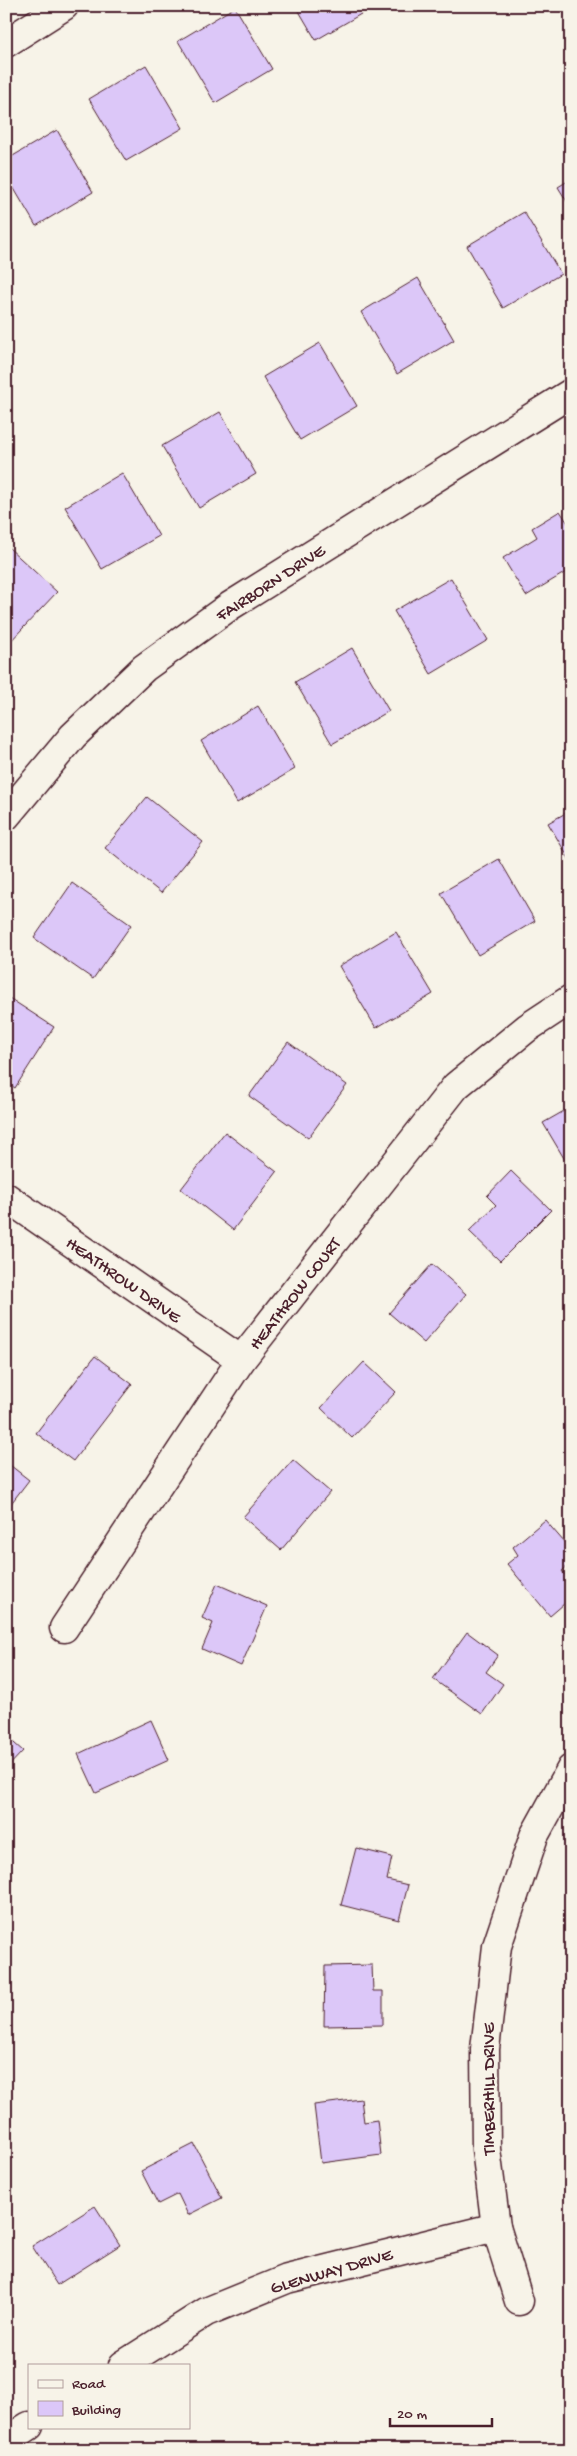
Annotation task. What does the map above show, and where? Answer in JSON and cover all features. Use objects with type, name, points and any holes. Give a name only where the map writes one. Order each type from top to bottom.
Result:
[{"type":"street","points":[[6,43],[64,6]]},
{"type":"street","name":"FAIRBORN DRIVE","points":[[6,816],[73,736],[144,668],[230,606],[571,393]]},
{"type":"street","name":"HEATHROW COURT","points":[[64,1628],[241,1360],[456,1086],[527,1028],[571,1000]]},
{"type":"street","name":"HEATHROW DRIVE","points":[[6,1197],[241,1360]]},
{"type":"street","name":"TIMBERHILL DRIVE","points":[[519,2301],[496,2227],[486,2149],[485,2049],[497,1946],[534,1836],[571,1769]]},
{"type":"street","name":"GLENWAY DRIVE","points":[[125,2364],[206,2312],[287,2279],[496,2227]]},
{"type":"street","points":[[6,2441],[28,2427]]},
{"type":"building","points":[[296,6],[373,6],[373,7],[316,40]]},
{"type":"building","points":[[235,7],[272,69],[215,103],[178,41]]},
{"type":"building","points":[[146,65],[183,128],[126,161],[89,99]]},
{"type":"building","points":[[57,130],[93,192],[36,226],[6,175],[6,160]]},
{"type":"building","points":[[571,179],[571,208],[558,187]]},
{"type":"building","points":[[524,212],[561,274],[503,308],[467,246]]},
{"type":"building","points":[[418,278],[454,340],[397,374],[361,312]]},
{"type":"building","points":[[320,343],[357,406],[300,440],[263,377]]},
{"type":"building","points":[[220,412],[256,474],[199,508],[162,446]]},
{"type":"building","points":[[122,473],[159,536],[102,569],[65,507]]},
{"type":"building","points":[[560,511],[571,528],[571,569],[526,596],[503,558],[537,537],[532,528]]},
{"type":"building","points":[[8,547],[57,592],[7,645],[6,549]]},
{"type":"building","points":[[451,578],[488,640],[431,674],[394,611]]},
{"type":"building","points":[[352,648],[389,711],[332,744],[295,682]]},
{"type":"building","points":[[258,706],[295,769],[237,803],[201,741]]},
{"type":"building","points":[[147,797],[203,842],[161,893],[105,848]]},
{"type":"building","points":[[571,810],[571,862],[548,823]]},
{"type":"building","points":[[499,859],[535,921],[478,955],[441,893]]},
{"type":"building","points":[[72,883],[131,925],[93,979],[34,938]]},
{"type":"building","points":[[396,932],[433,994],[376,1028],[339,966]]},
{"type":"building","points":[[6,996],[54,1027],[15,1088],[6,1082]]},
{"type":"building","points":[[288,1042],[347,1085],[308,1138],[249,1096]]},
{"type":"building","points":[[571,1107],[571,1170],[543,1123]]},
{"type":"building","points":[[225,1132],[277,1172],[233,1230],[181,1189]]},
{"type":"building","points":[[511,1171],[551,1210],[500,1261],[469,1231],[496,1205],[487,1196]]},
{"type":"building","points":[[432,1264],[466,1294],[424,1343],[389,1313]]},
{"type":"building","points":[[95,1356],[132,1384],[73,1461],[36,1433]]},
{"type":"building","points":[[364,1362],[396,1392],[352,1438],[321,1408]]},
{"type":"building","points":[[293,1460],[330,1492],[281,1550],[243,1517]]},
{"type":"building","points":[[6,1462],[29,1480],[6,1510]]},
{"type":"building","points":[[545,1520],[571,1550],[571,1563],[562,1571],[571,1582],[571,1598],[550,1616],[507,1564],[518,1555],[513,1547]]},
{"type":"building","points":[[217,1584],[267,1606],[241,1666],[202,1649],[213,1623],[202,1618]]},
{"type":"building","points":[[467,1632],[498,1655],[486,1672],[503,1684],[482,1714],[433,1679]]},
{"type":"building","points":[[151,1720],[169,1760],[96,1793],[78,1754]]},
{"type":"building","points":[[6,1736],[23,1751],[6,1769]]},
{"type":"building","points":[[356,1848],[392,1857],[387,1880],[408,1885],[399,1920],[341,1905]]},
{"type":"building","points":[[372,1965],[373,1991],[383,1991],[383,2025],[324,2026],[325,1966]]},
{"type":"building","points":[[361,2099],[364,2122],[377,2120],[381,2155],[321,2163],[314,2105]]},
{"type":"building","points":[[194,2144],[222,2198],[188,2215],[178,2194],[158,2204],[141,2171]]},
{"type":"building","points":[[95,2206],[120,2245],[57,2285],[32,2246]]}]
